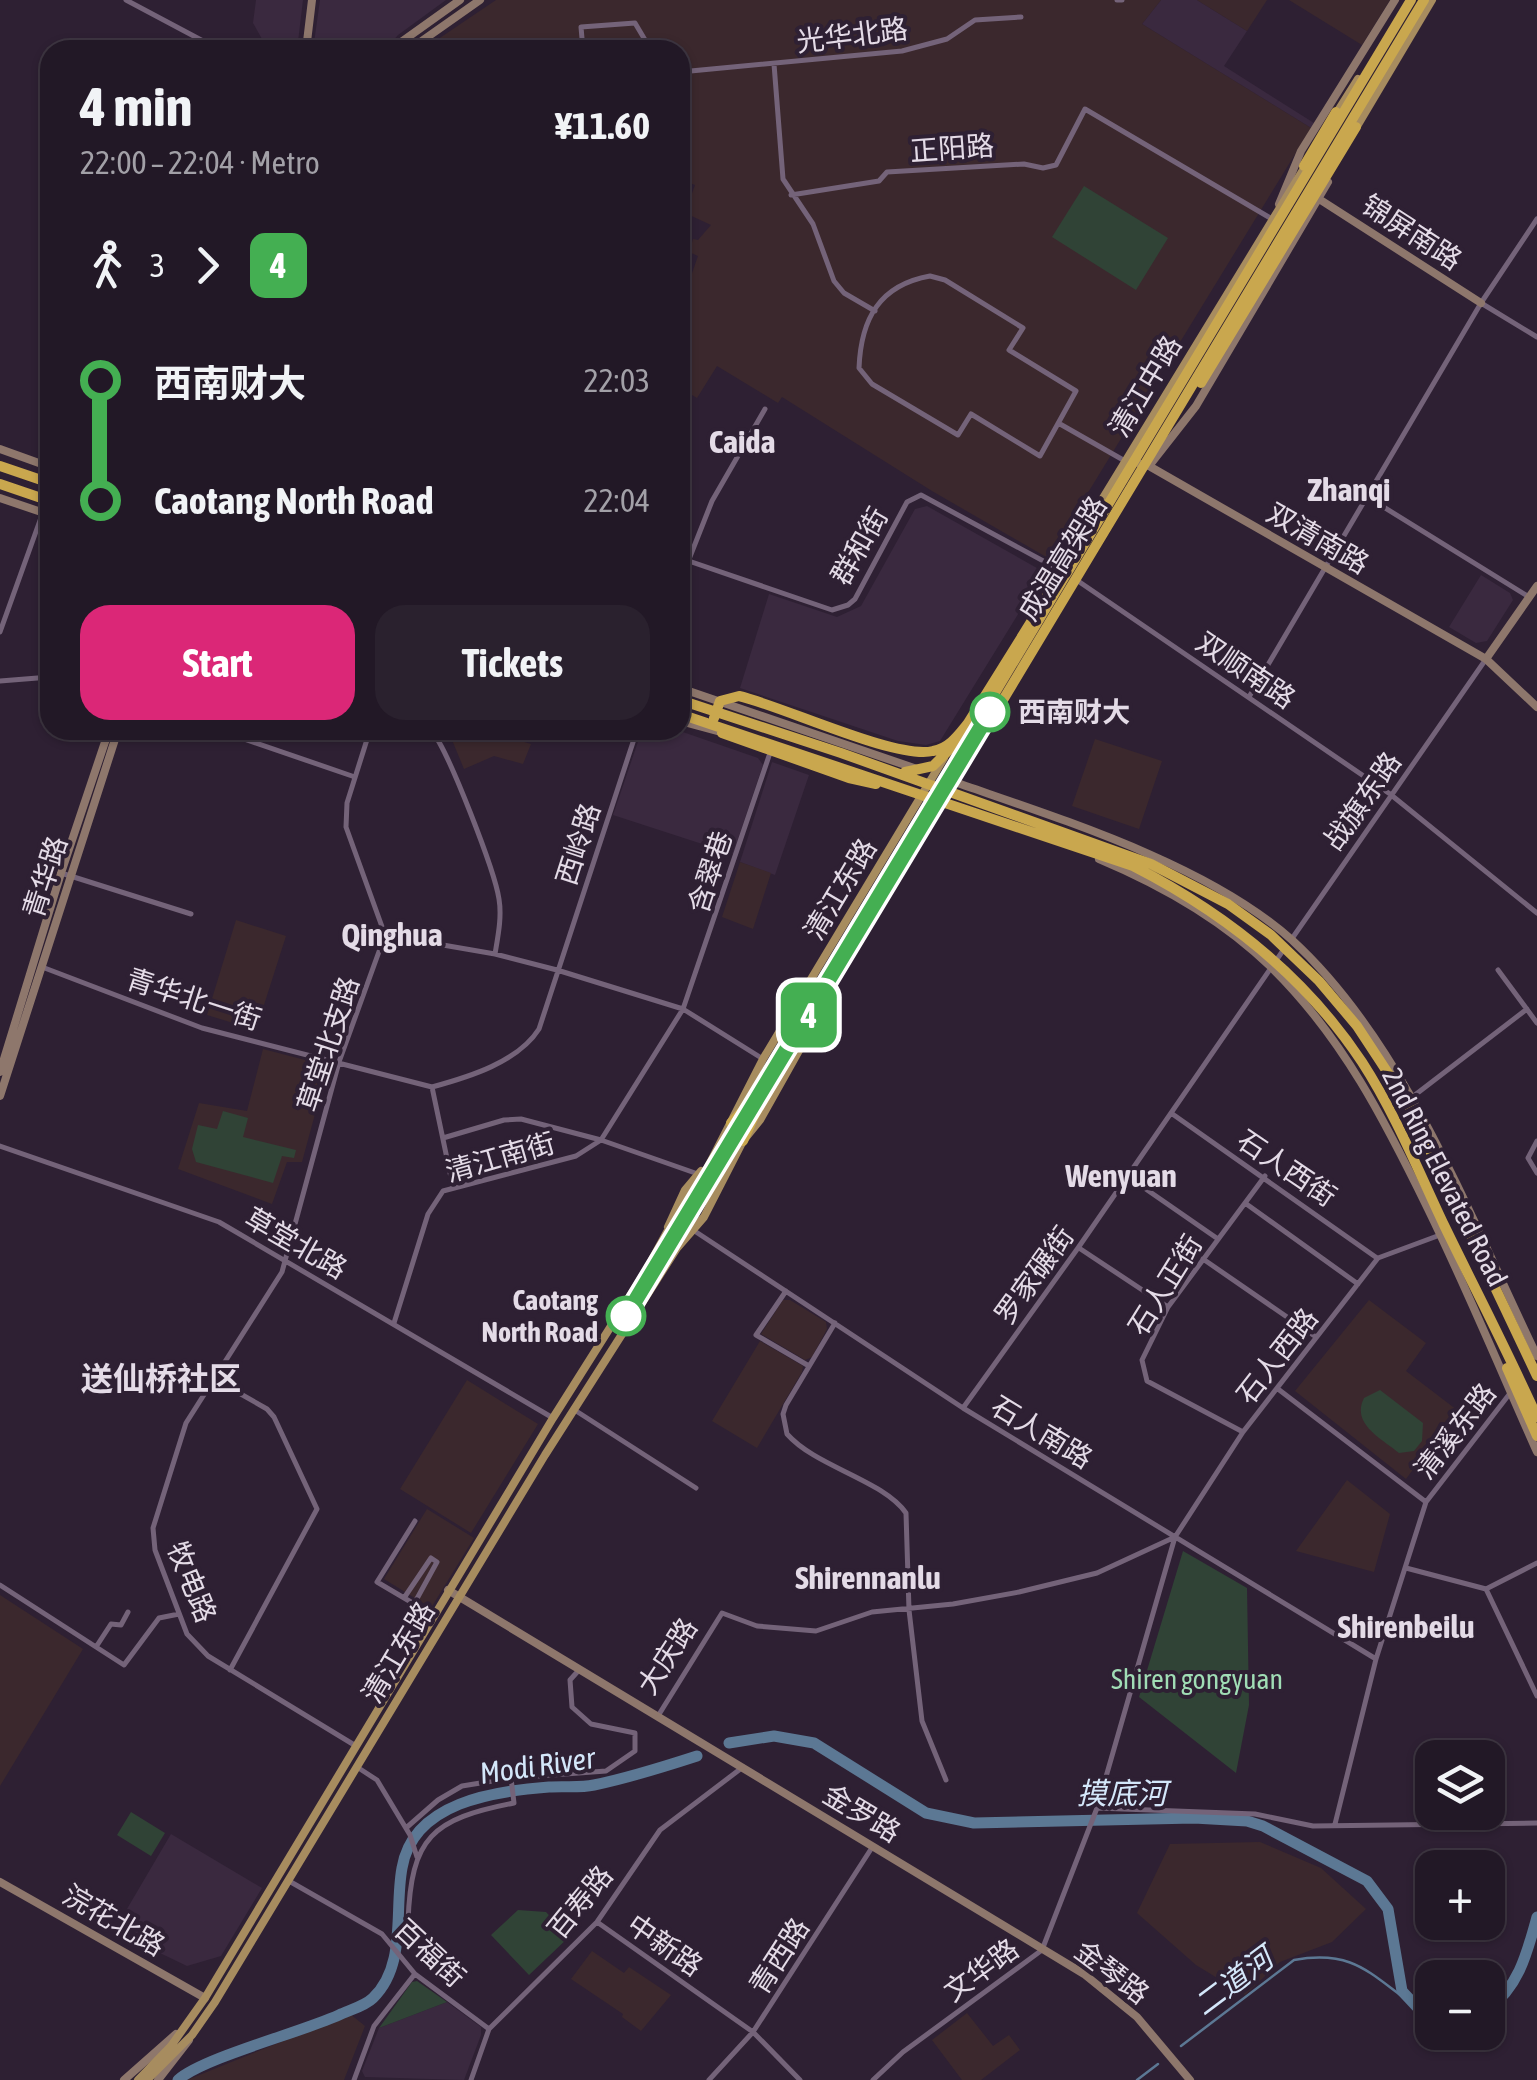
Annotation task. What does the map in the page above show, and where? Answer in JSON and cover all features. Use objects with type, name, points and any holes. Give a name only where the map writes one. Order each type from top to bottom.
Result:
[{"type":"highway","name":"成温高架路","points":[[743,1142],[798,1031],[1407,0]]},
{"type":"highway","points":[[1274,220],[1313,149],[1407,0]]},
{"type":"highway","name":"成温高架路","points":[[731,1124],[798,1031],[1160,441],[1424,0]]},
{"type":"highway","points":[[1160,441],[1213,366],[1356,128]]},
{"type":"highway","points":[[0,465],[40,480]]},
{"type":"highway","points":[[0,484],[40,498]]},
{"type":"highway","points":[[898,773],[926,769],[940,762],[969,722],[1053,584],[1077,558]]},
{"type":"highway","points":[[922,794],[848,778],[726,736],[714,718],[717,706],[727,697],[739,696],[891,746],[922,752],[946,747],[969,722]]},
{"type":"highway","name":"2nd Ring Elevated Road","points":[[690,703],[1151,864],[1228,904],[1280,943],[1318,980],[1390,1074],[1509,1314]]},
{"type":"highway","name":"2nd Ring Elevated Road","points":[[690,720],[1133,866],[1190,898],[1290,975],[1362,1062],[1400,1128],[1488,1315]]},
{"type":"highway","points":[[1509,1314],[1537,1358]]},
{"type":"highway","points":[[1509,1314],[1537,1376]]},
{"type":"highway","points":[[1488,1315],[1537,1417]]},
{"type":"highway","points":[[1488,1315],[1494,1339],[1537,1436]]},
{"type":"main road","points":[[307,40],[312,0]]},
{"type":"main road","points":[[404,40],[460,0]]},
{"type":"main road","points":[[423,40],[480,0]]},
{"type":"main road","points":[[1274,220],[1301,151],[1395,0]]},
{"type":"main road","name":"清江中路","points":[[944,804],[1310,195],[1356,128],[1432,0]]},
{"type":"main road","name":"清江中路","points":[[1149,466],[1196,406],[1318,197]]},
{"type":"main road","name":"锦屏南路","points":[[1318,197],[1481,303]]},
{"type":"main road","name":"清江中路","points":[[922,794],[1274,220]]},
{"type":"main road","points":[[0,449],[40,463]]},
{"type":"main road","name":"双清南路","points":[[1125,461],[1149,466],[1486,659],[1537,707]]},
{"type":"main road","points":[[0,498],[40,512]]},
{"type":"main road","points":[[1486,659],[1537,586]]},
{"type":"main road","points":[[690,691],[1113,840],[1183,870],[1254,911],[1291,940],[1349,1004],[1411,1098],[1537,1358]]},
{"type":"main road","points":[[690,720],[922,794],[1146,880],[1208,918],[1271,966],[1316,1016],[1369,1090],[1440,1235],[1537,1452]]},
{"type":"main road","name":"青华路","points":[[0,1072],[106,740]]},
{"type":"main road","name":"青华路","points":[[0,1096],[65,874],[114,740]]},
{"type":"main road","name":"清江东路","points":[[159,2065],[205,1998],[552,1418],[667,1232],[690,1202],[763,1059],[922,794]]},
{"type":"main road","name":"清江东路","points":[[158,2080],[180,2055],[288,1881],[573,1410],[678,1248],[704,1217],[743,1142],[760,1120],[944,804]]},
{"type":"main road","name":"清江东路","points":[[667,1232],[672,1215],[708,1162]]},
{"type":"main road","name":"清江东路","points":[[678,1248],[695,1210],[726,1172]]},
{"type":"main road","name":"大庆路","points":[[448,1590],[658,1716]]},
{"type":"main road","name":"金罗路","points":[[658,1716],[1042,1950]]},
{"type":"main road","name":"浣花北路","points":[[0,1882],[205,1998]]},
{"type":"main road","name":"金琴路","points":[[1042,1950],[1112,1994],[1137,2017],[1190,2080]]},
{"type":"main road","points":[[124,2080],[183,2028]]},
{"type":"main road","points":[[138,2080],[192,2035]]},
{"type":"main road","points":[[147,2080],[159,2065]]},
{"type":"street","points":[[126,0],[201,40]]},
{"type":"street","name":"光华北路","points":[[690,71],[902,52],[947,38],[976,20],[1021,18]]},
{"type":"street","points":[[582,40],[581,27],[635,23],[645,40]]},
{"type":"street","points":[[774,63],[783,179],[812,224],[834,281],[844,293],[875,311]]},
{"type":"street","name":"正阳路","points":[[791,195],[879,182],[886,172],[1024,164],[1050,168],[1056,165],[1085,109],[1274,220]]},
{"type":"street","points":[[1250,697],[1481,303],[1537,219]]},
{"type":"street","points":[[930,276],[945,280],[1023,328],[1010,350],[1076,391],[1060,424],[1040,456],[971,414],[958,435],[872,384],[859,368],[860,342],[875,311],[894,286],[930,276]]},
{"type":"street","points":[[1481,303],[1537,337]]},
{"type":"street","points":[[690,545],[766,410]]},
{"type":"street","points":[[1060,424],[1125,461]]},
{"type":"street","name":"群和街","points":[[690,561],[832,610],[840,609],[855,598],[907,502],[921,495],[1060,570]]},
{"type":"street","points":[[1368,498],[1530,597]]},
{"type":"street","points":[[0,632],[40,532]]},
{"type":"street","name":"双顺南路","points":[[1078,581],[1390,794],[1537,912]]},
{"type":"street","name":"战旗东路","points":[[1271,966],[1486,659]]},
{"type":"street","points":[[0,681],[40,678]]},
{"type":"street","points":[[247,740],[354,777]]},
{"type":"street","points":[[367,740],[347,803],[346,827],[385,936],[495,954],[684,1009],[763,1059]]},
{"type":"street","points":[[437,740],[449,762],[497,890],[500,919],[495,954]]},
{"type":"street","name":"西岭路","points":[[432,1088],[466,1078],[528,1047],[540,1029],[633,740]]},
{"type":"street","name":"含翠巷","points":[[601,1140],[684,1009],[772,746]]},
{"type":"street","points":[[65,874],[191,914]]},
{"type":"street","name":"草堂北支路","points":[[285,1258],[340,1062],[385,936]]},
{"type":"street","name":"青华北一街","points":[[39,966],[202,1028],[432,1088]]},
{"type":"street","name":"罗家碾街","points":[[962,1408],[1078,1248],[1271,966]]},
{"type":"street","points":[[1498,970],[1537,1023]]},
{"type":"street","points":[[1411,1098],[1527,1009]]},
{"type":"street","points":[[432,1088],[454,1186]]},
{"type":"street","name":"石人西街","points":[[1171,1114],[1378,1258]]},
{"type":"street","points":[[443,1138],[504,1120],[522,1119],[601,1140],[698,1174]]},
{"type":"street","name":"清江南街","points":[[394,1323],[436,1198],[454,1186],[576,1156],[601,1140]]},
{"type":"street","points":[[1537,1142],[1528,1158],[1537,1173]]},
{"type":"street","name":"草堂北路","points":[[0,1146],[205,1216],[285,1258],[552,1418]]},
{"type":"street","points":[[1128,1176],[1218,1239]]},
{"type":"street","name":"石人正街","points":[[1243,1432],[1148,1381],[1142,1360],[1168,1307],[1264,1176]]},
{"type":"street","points":[[1245,1203],[1358,1284]]},
{"type":"street","name":"石人南路","points":[[693,1230],[962,1408],[1376,1659]]},
{"type":"street","points":[[1378,1258],[1440,1235]]},
{"type":"street","points":[[1078,1248],[1168,1307]]},
{"type":"street","name":"牧电路","points":[[285,1258],[282,1272],[186,1423],[153,1528],[155,1550],[187,1634],[208,1656],[356,1746]]},
{"type":"street","name":"石人西路","points":[[1096,1808],[1175,1537],[1243,1432],[1378,1258]]},
{"type":"street","points":[[1203,1260],[1317,1338]]},
{"type":"street","points":[[786,1291],[756,1335],[809,1366]]},
{"type":"street","points":[[835,1324],[786,1405],[786,1434],[808,1452],[893,1500],[906,1513],[909,1610],[922,1721],[946,1780]]},
{"type":"street","name":"清溪东路","points":[[1334,1824],[1376,1659],[1426,1502],[1537,1358]]},
{"type":"street","points":[[216,1380],[274,1417],[317,1509],[230,1670]]},
{"type":"street","points":[[1278,1389],[1426,1502]]},
{"type":"street","points":[[573,1410],[696,1488]]},
{"type":"street","points":[[415,1521],[377,1582],[434,1615]]},
{"type":"street","name":"大庆路","points":[[658,1716],[722,1613],[757,1626],[816,1631],[872,1612],[909,1610],[1019,1592],[1097,1573],[1175,1537]]},
{"type":"street","points":[[404,1598],[431,1558],[438,1562],[414,1604]]},
{"type":"street","points":[[1406,1568],[1486,1588],[1537,1564]]},
{"type":"street","points":[[0,1585],[124,1665],[159,1618],[179,1614]]},
{"type":"street","points":[[1486,1588],[1537,1696]]},
{"type":"street","points":[[96,1647],[111,1624],[121,1625],[128,1612]]},
{"type":"street","points":[[406,1828],[438,1800],[462,1786],[606,1771],[635,1751],[634,1733],[591,1724],[572,1707],[570,1680],[578,1670]]},
{"type":"street","name":"百寿路","points":[[471,2080],[489,2030],[597,1922],[660,1830],[744,1767]]},
{"type":"street","points":[[356,1768],[377,1780],[417,1854]]},
{"type":"street","points":[[408,1922],[409,1891],[417,1854],[436,1830],[453,1819],[514,1803],[511,1782]]},
{"type":"street","points":[[1096,1808],[1255,1814],[1312,1826],[1537,1823]]},
{"type":"street","name":"文华路","points":[[873,2080],[903,2052],[1042,1950],[1096,1808]]},
{"type":"street","name":"青西路","points":[[709,2080],[754,2032],[873,1846]]},
{"type":"street","name":"百福街","points":[[288,1881],[382,1934],[415,1974],[489,2030]]},
{"type":"street","name":"中新路","points":[[597,1922],[754,2032],[800,2080]]},
{"type":"street","points":[[354,2080],[374,2026],[415,1974]]},
{"type":"shaded area","points":[[256,0],[303,0],[298,40],[261,40],[253,23]]},
{"type":"shaded area","points":[[320,0],[446,0],[394,40],[314,40]]},
{"type":"shaded area","points":[[496,0],[1161,0],[1142,24],[1311,128],[1048,558],[782,397],[778,403],[717,366],[697,398],[690,394],[690,279],[698,256],[690,249],[693,239],[698,240],[711,225],[690,215],[695,185],[690,183],[690,40],[437,40]]},
{"type":"shaded area","points":[[1161,0],[1197,0],[1247,31],[1224,66],[1314,123],[1311,128],[1142,24]]},
{"type":"shaded area","points":[[1197,0],[1267,0],[1247,31]]},
{"type":"shaded area","points":[[1289,0],[1390,0],[1362,45]]},
{"type":"shaded area","points":[[927,506],[1044,572],[940,741],[926,745],[898,741],[740,688],[769,594],[837,617],[861,606],[915,509]]},
{"type":"shaded area","points":[[1481,575],[1510,593],[1513,600],[1487,641],[1476,643],[1449,627]]},
{"type":"shaded area","points":[[690,734],[758,758],[763,765],[733,854],[613,815],[639,740],[690,740]]},
{"type":"shaded area","points":[[1095,739],[1162,761],[1139,829],[1072,806]]},
{"type":"shaded area","points":[[452,740],[518,740],[531,744],[523,764],[494,756],[464,769]]},
{"type":"shaded area","points":[[772,762],[809,775],[775,875],[740,862]]},
{"type":"shaded area","points":[[740,862],[771,873],[753,929],[722,917]]},
{"type":"shaded area","points":[[236,920],[286,936],[256,1030],[207,1015]]},
{"type":"shaded area","points":[[263,1049],[328,1066],[302,1162],[287,1162],[272,1204],[178,1169],[199,1103],[247,1111]]},
{"type":"shaded area","points":[[783,1300],[790,1300],[826,1322],[827,1329],[812,1357],[805,1360],[761,1334]]},
{"type":"shaded area","points":[[1369,1300],[1426,1343],[1406,1371],[1457,1410],[1406,1479],[1295,1391]]},
{"type":"shaded area","points":[[760,1341],[803,1366],[757,1448],[712,1421]]},
{"type":"shaded area","points":[[467,1380],[538,1424],[471,1533],[400,1489]]},
{"type":"shaded area","points":[[1347,1480],[1390,1514],[1374,1572],[1296,1551]]},
{"type":"shaded area","points":[[427,1509],[474,1538],[431,1608],[384,1579]]},
{"type":"shaded area","points":[[0,1595],[83,1649],[0,1786]]},
{"type":"shaded area","points":[[171,1834],[262,1888],[221,1956],[187,1966],[114,1931]]},
{"type":"shaded area","points":[[1260,1842],[1321,1868],[1366,1909],[1332,1942],[1280,1962],[1245,1995],[1196,1965],[1137,1913],[1170,1844]]},
{"type":"shaded area","points":[[592,1951],[624,1973],[629,1967],[671,1995],[641,2031],[571,1979]]},
{"type":"shaded area","points":[[447,2002],[481,2027],[464,2080],[365,2077],[362,2071],[379,2028]]},
{"type":"shaded area","points":[[967,2013],[993,2046],[1009,2035],[1020,2050],[981,2080],[962,2080],[932,2040]]},
{"type":"shaded area","points":[[350,2014],[365,2026],[344,2080],[187,2080]]},
{"type":"green space","points":[[1084,186],[1168,238],[1136,290],[1052,237]]},
{"type":"green space","points":[[223,1111],[248,1118],[243,1137],[296,1150],[294,1158],[282,1156],[273,1183],[196,1162],[192,1149],[198,1125],[217,1129]]},
{"type":"green space","points":[[1380,1390],[1423,1423],[1422,1441],[1414,1451],[1399,1453],[1365,1423],[1361,1415],[1364,1398]]},
{"type":"green space","name":"Shiren gongyuan","points":[[1183,1551],[1247,1588],[1249,1705],[1236,1773],[1139,1697]]},
{"type":"green space","points":[[131,1812],[165,1833],[151,1856],[117,1835]]},
{"type":"green space","points":[[518,1910],[546,1912],[569,1937],[529,1975],[491,1935]]},
{"type":"green space","points":[[417,1981],[447,2002],[379,2028],[412,1982]]},
{"type":"waterway","name":"摸底河","points":[[729,1743],[774,1736],[814,1743],[926,1813],[974,1823],[1194,1818],[1247,1821],[1263,1826],[1367,1881],[1388,1909],[1402,1991],[1415,2005]]},
{"type":"waterway","name":"Modi River","points":[[178,2080],[208,2063],[322,2022],[373,1998],[384,1985],[395,1954],[402,1868],[409,1846],[439,1814],[482,1797],[528,1789],[594,1785],[697,1756]]},
{"type":"waterway","name":"摸底河","points":[[1505,1992],[1525,1956],[1537,1917]]},
{"type":"waterway","name":"二道河","points":[[1181,2046],[1294,1960],[1332,1958],[1361,1967],[1415,2006]]},
{"type":"waterway","name":"二道河","points":[[1137,2080],[1158,2064]]},
{"type":"metro line","name":"4","points":[[626,1316],[990,712]]},
{"type":"place","name":"西南财大","points":[[990,712]]},
{"type":"place","name":"Caotang North Road","points":[[626,1316]]},
{"type":"district","name":"Caida","points":[[742,441]]},
{"type":"district","name":"Zhanqi","points":[[1349,489]]},
{"type":"district","name":"Qinghua","points":[[392,934]]},
{"type":"district","name":"Wenyuan","points":[[1121,1175]]},
{"type":"district","name":"送仙桥社区","points":[[161,1378]]},
{"type":"district","name":"Shirennanlu","points":[[868,1577]]},
{"type":"district","name":"Shirenbeilu","points":[[1406,1626]]}]
